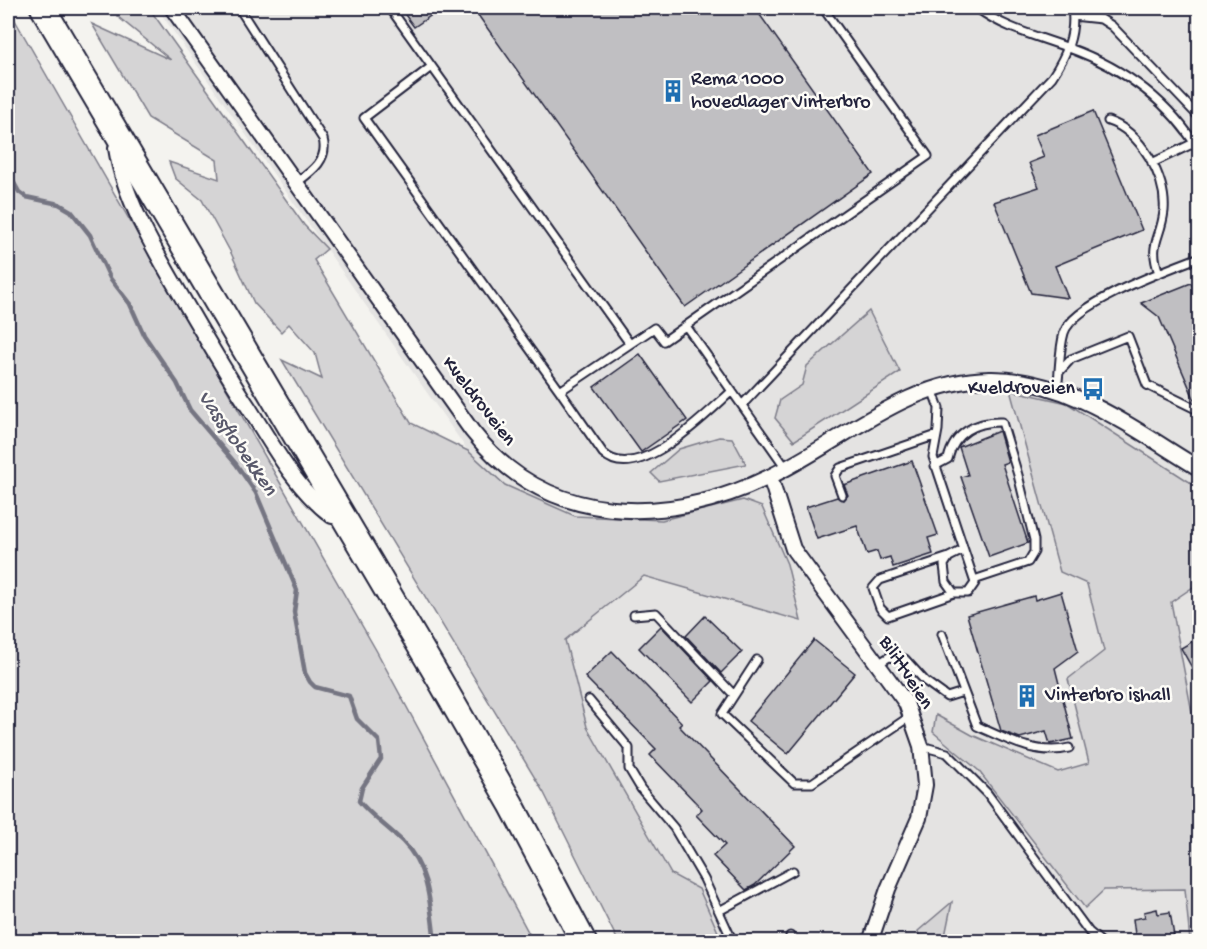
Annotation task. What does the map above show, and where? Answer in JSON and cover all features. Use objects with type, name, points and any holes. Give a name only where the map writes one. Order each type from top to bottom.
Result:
[{"type":"highway","points":[[33,8],[503,809],[573,942]]},
{"type":"highway","points":[[43,8],[438,677],[517,814],[584,942]]},
{"type":"street","name":"Kveldroveien","points":[[172,8],[472,431],[502,465],[535,488],[589,507],[637,509],[711,498],[770,477],[898,404],[932,389],[952,382],[993,379],[1057,389],[1097,408],[1200,469]]},
{"type":"street","name":"Bilittveien","points":[[770,477],[794,549],[878,664],[912,716],[921,746],[925,785],[919,819],[888,889],[870,942]]},
{"type":"lane","points":[[239,8],[323,139],[324,150],[320,162],[296,183]]},
{"type":"lane","points":[[390,8],[630,344]]},
{"type":"lane","points":[[560,392],[654,328],[664,341],[928,156],[823,8]]},
{"type":"lane","points":[[977,8],[1009,27],[1095,58],[1140,85],[1171,113],[1200,152]]},
{"type":"lane","points":[[742,405],[1052,77],[1068,48],[1072,8]]},
{"type":"lane","points":[[1073,16],[1101,19],[1112,26],[1200,118]]},
{"type":"lane","points":[[431,67],[364,118],[603,453],[609,459],[633,463],[646,458],[692,426],[732,391]]},
{"type":"lane","points":[[1108,121],[1127,130],[1152,163],[1163,192],[1164,207],[1152,257],[1159,273]]},
{"type":"lane","points":[[1152,163],[1194,143]]},
{"type":"lane","points":[[1057,389],[1064,333],[1075,315],[1159,273],[1200,257]]},
{"type":"lane","points":[[686,326],[786,468]]},
{"type":"lane","points":[[1060,371],[1071,360],[1128,336],[1147,385],[1200,411]]},
{"type":"lane","points":[[932,389],[939,408],[933,458],[974,580]]},
{"type":"lane","points":[[935,466],[948,459],[951,445],[964,431],[990,422],[1002,422],[1018,475],[1035,552],[1028,562],[974,580],[968,592],[954,593],[888,616],[880,609],[873,588],[879,580],[949,557],[963,550]]},
{"type":"lane","points":[[842,495],[835,476],[840,468],[937,435]]},
{"type":"lane","points":[[949,557],[944,565],[946,582],[954,593]]},
{"type":"lane","points":[[634,615],[656,613],[734,695]]},
{"type":"lane","points":[[942,634],[977,726],[1016,743],[1053,752],[1069,748]]},
{"type":"lane","points":[[878,664],[889,657],[905,659],[925,681],[947,697],[963,692]]},
{"type":"lane","points":[[758,660],[722,714],[794,783],[812,783],[912,716]]},
{"type":"lane","points":[[590,700],[628,748],[629,769],[641,789],[674,828],[719,911],[733,942]]},
{"type":"lane","points":[[921,746],[947,753],[987,793],[1089,932],[1101,942]]},
{"type":"lane","points":[[719,911],[793,871]]},
{"type":"lane","points":[[1089,932],[1090,942]]},
{"type":"shaded area","points":[[8,8],[376,650],[533,941],[8,941]]},
{"type":"shaded area","points":[[123,8],[149,8],[304,225],[327,249],[314,260],[411,423],[468,451],[505,485],[575,516],[662,520],[743,500],[762,507],[787,564],[801,621],[644,576],[565,640],[587,727],[671,874],[699,889],[722,941],[618,941],[544,793],[282,360],[322,379],[315,353],[289,324],[281,332],[254,303],[231,253],[202,200],[175,178],[169,162],[219,179],[217,160],[148,118],[92,24],[171,60],[117,16]]},
{"type":"shaded area","points":[[157,8],[1199,8],[1199,488],[1067,403],[1087,584],[1104,652],[1068,679],[1089,763],[1058,772],[972,735],[936,716],[933,732],[978,770],[1085,907],[1104,890],[1185,889],[1190,941],[722,941],[699,889],[671,874],[587,727],[565,640],[644,576],[801,620],[742,500],[662,520],[575,516],[505,485],[468,451]]},
{"type":"shaded area","points":[[869,311],[900,372],[794,441],[775,418],[780,400],[802,385],[807,366]]},
{"type":"shaded area","points":[[1010,390],[1067,403],[1199,488],[1199,583],[1171,602],[1199,749],[1199,941],[1190,941],[1185,889],[1104,890],[1085,908],[978,770],[933,732],[936,715],[972,735],[1058,772],[1089,763],[1068,679],[1104,651],[1087,584],[1060,572]]},
{"type":"shaded area","points":[[719,437],[732,438],[746,464],[659,481],[651,473],[679,449]]},
{"type":"shaded area","points":[[1199,583],[1199,749],[1171,602]]},
{"type":"shaded area","points":[[952,902],[944,941],[920,941],[918,931]]},
{"type":"building","points":[[400,8],[442,8],[414,27]]},
{"type":"building","name":"Rema 1000 hovedlager Vinterbro","points":[[473,8],[755,8],[873,174],[685,307]]},
{"type":"building","points":[[1093,111],[1142,230],[1055,266],[1068,298],[1031,293],[994,202],[1039,187],[1029,163],[1044,157],[1035,135]]},
{"type":"building","points":[[1191,283],[1200,305],[1200,404],[1196,403],[1159,317],[1141,303]]},
{"type":"building","points":[[640,354],[687,420],[641,452],[594,387]]},
{"type":"building","points":[[999,431],[1008,462],[1002,464],[1028,543],[989,557],[961,477],[968,475],[959,447]]},
{"type":"building","points":[[912,461],[938,535],[928,538],[933,554],[893,567],[890,557],[880,560],[877,551],[867,554],[857,526],[817,539],[806,507],[837,497],[844,500],[848,495],[844,485]]},
{"type":"building","name":"Vinterbro ishall","points":[[1061,592],[1078,651],[1055,668],[1073,739],[1050,744],[1046,731],[1020,738],[1001,731],[967,615],[1034,596],[1035,600]]},
{"type":"building","points":[[705,616],[742,652],[721,673],[686,636]]},
{"type":"building","points":[[661,626],[713,681],[692,702],[639,648]]},
{"type":"building","points":[[1200,637],[1200,682],[1181,648]]},
{"type":"building","points":[[814,640],[855,673],[788,754],[748,721]]},
{"type":"building","points":[[612,651],[682,723],[679,726],[795,846],[755,885],[746,890],[713,856],[725,845],[696,815],[702,809],[650,755],[656,749],[585,677]]},
{"type":"building","points":[[1157,909],[1158,914],[1170,912],[1175,942],[1136,942],[1133,919],[1145,917],[1144,912]]},
{"type":"waterway","name":"Vassflobekken","points":[[8,172],[19,192],[26,197],[59,204],[71,211],[90,235],[110,278],[130,304],[144,335],[177,383],[190,410],[236,464],[256,493],[297,590],[294,612],[305,673],[315,687],[349,696],[357,719],[379,741],[381,759],[362,788],[359,801],[403,842],[419,864],[430,902],[435,942]]},
{"type":"place","name":"Rema 1000 hovedlager Vinterbro","points":[[673,91]]},
{"type":"place","name":"Kveldroveien","points":[[1093,389]]},
{"type":"place","name":"Vinterbro ishall","points":[[1027,696]]}]
